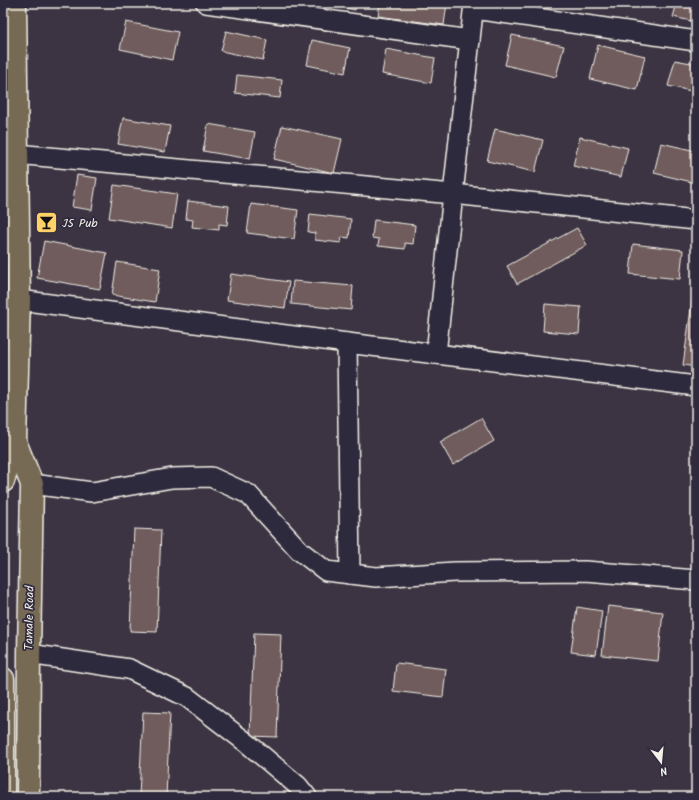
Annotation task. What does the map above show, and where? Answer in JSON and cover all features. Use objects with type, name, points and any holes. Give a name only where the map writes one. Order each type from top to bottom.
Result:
[{"type":"highway","name":"Tamale Road","points":[[3,481],[15,442],[19,300],[10,154],[15,3]]},
{"type":"highway","name":"Tamale Road","points":[[15,442],[32,484],[28,797]]},
{"type":"highway","points":[[3,679],[3,797]]},
{"type":"street","points":[[206,3],[470,40]]},
{"type":"street","points":[[436,354],[452,194],[474,6],[696,41]]},
{"type":"street","points":[[10,154],[452,194],[696,220]]},
{"type":"street","points":[[19,300],[347,343],[696,386]]},
{"type":"street","points":[[347,343],[350,574]]},
{"type":"street","points":[[32,484],[92,492],[172,478],[211,477],[248,494],[300,551],[326,571],[376,577],[455,572],[585,571],[696,580]]},
{"type":"street","points":[[29,654],[129,670],[187,698],[253,747],[298,786],[307,797]]},
{"type":"building","points":[[323,3],[357,3],[355,10]]},
{"type":"building","points":[[380,3],[447,3],[444,25],[378,16]]},
{"type":"building","points":[[677,3],[696,3],[696,22],[673,17]]},
{"type":"building","points":[[126,22],[178,32],[172,60],[120,49]]},
{"type":"building","points":[[226,31],[267,40],[263,60],[221,51]]},
{"type":"building","points":[[512,35],[564,46],[556,77],[505,65]]},
{"type":"building","points":[[312,40],[350,48],[345,73],[307,65]]},
{"type":"building","points":[[598,45],[645,56],[637,90],[590,79]]},
{"type":"building","points":[[386,49],[435,58],[431,83],[382,74]]},
{"type":"building","points":[[675,60],[696,64],[696,92],[668,86]]},
{"type":"building","points":[[237,75],[282,80],[280,98],[235,93]]},
{"type":"building","points":[[123,118],[170,126],[165,152],[118,144]]},
{"type":"building","points":[[208,124],[255,132],[250,159],[203,151]]},
{"type":"building","points":[[282,126],[342,139],[334,173],[274,159]]},
{"type":"building","points":[[495,129],[543,140],[535,172],[487,161]]},
{"type":"building","points":[[580,137],[628,148],[621,177],[573,166]]},
{"type":"building","points":[[661,143],[696,151],[696,183],[654,173]]},
{"type":"building","points":[[77,175],[97,178],[92,210],[72,207]]},
{"type":"building","points":[[114,185],[177,194],[172,228],[109,218]]},
{"type":"building","points":[[188,201],[229,206],[227,225],[219,224],[219,230],[192,227],[193,220],[186,219]]},
{"type":"building","points":[[251,204],[298,210],[294,239],[247,233]]},
{"type":"building","points":[[310,214],[351,219],[349,238],[342,237],[341,243],[315,240],[315,233],[308,232]]},
{"type":"building","points":[[374,220],[415,225],[413,244],[405,243],[405,249],[378,246],[379,239],[372,238]]},
{"type":"building","points":[[577,228],[587,245],[517,284],[507,266]]},
{"type":"building","points":[[44,241],[107,253],[100,289],[37,278]]},
{"type":"building","points":[[633,244],[683,250],[680,279],[630,274]]},
{"type":"building","points":[[117,262],[160,269],[155,302],[112,295]]},
{"type":"building","points":[[231,274],[289,282],[285,308],[227,300]]},
{"type":"building","points":[[293,281],[353,286],[351,310],[291,304]]},
{"type":"building","points":[[693,295],[696,296],[696,367],[683,365]]},
{"type":"building","points":[[545,304],[581,307],[579,334],[543,331]]},
{"type":"building","points":[[481,418],[494,441],[453,465],[440,442]]},
{"type":"building","points":[[134,529],[161,530],[157,632],[130,631]]},
{"type":"building","points":[[608,606],[663,612],[658,661],[602,655]]},
{"type":"building","points":[[577,607],[602,611],[596,655],[571,652]]},
{"type":"building","points":[[254,633],[281,634],[277,737],[250,736]]},
{"type":"building","points":[[396,663],[446,669],[443,697],[393,691]]},
{"type":"building","points":[[143,712],[170,713],[166,797],[139,797]]},
{"type":"place","name":"J5 Pub","points":[[47,223]]}]
